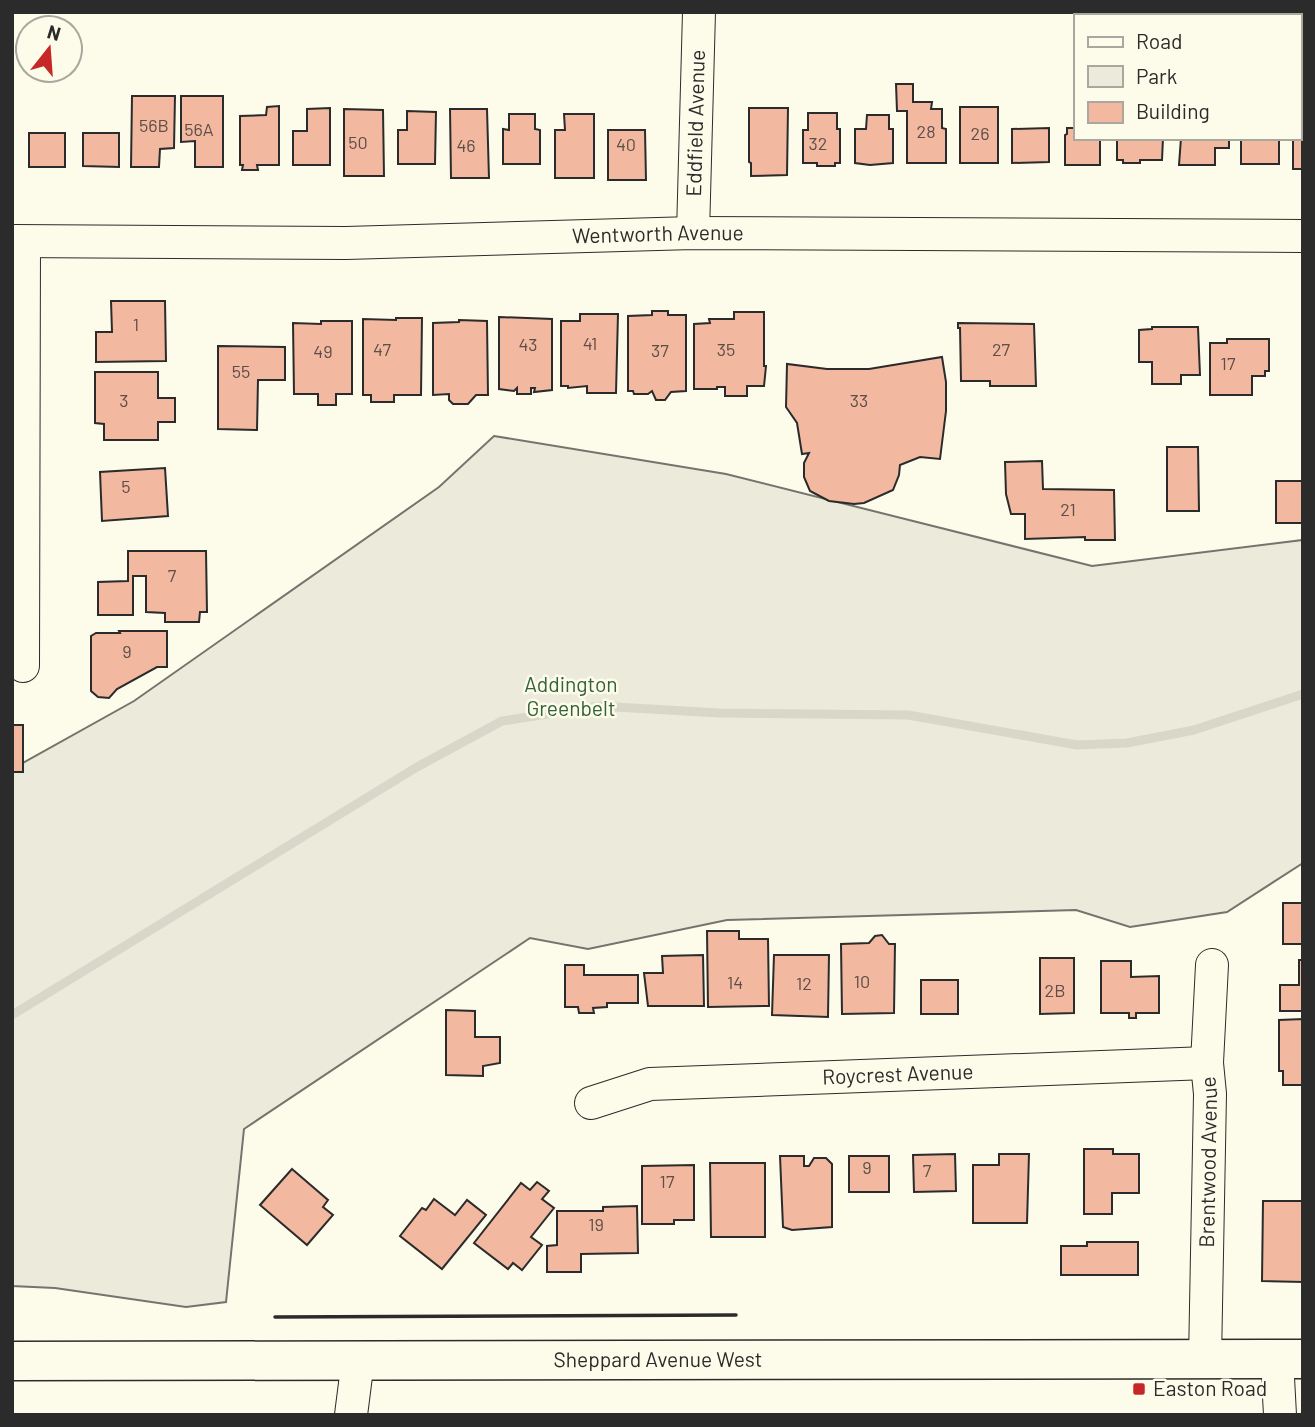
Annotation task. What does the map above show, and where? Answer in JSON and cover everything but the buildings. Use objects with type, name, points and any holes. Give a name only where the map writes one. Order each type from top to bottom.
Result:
[{"type":"main road","name":"Sheppard Avenue West","points":[[12,1361],[1290,1359]]},
{"type":"street","name":"Eddfield Avenue","points":[[693,233],[699,12]]},
{"type":"street","name":"Wentworth Avenue","points":[[18,242],[346,243],[693,233],[1303,236]]},
{"type":"street","points":[[18,242],[23,666]]},
{"type":"street","name":"Brentwood Avenue","points":[[1205,1360],[1210,1094],[1207,1063],[1212,965]]},
{"type":"street","name":"Roycrest Avenue","points":[[592,1103],[650,1084],[1207,1063]]},
{"type":"street","points":[[1280,1415],[1290,1359]]},
{"type":"street","points":[[351,1415],[358,1360]]},
{"type":"green space","name":"Addington Greenbelt","points":[[494,436],[726,474],[1092,566],[1303,540],[1303,863],[1227,912],[1130,927],[1076,910],[727,920],[588,949],[530,938],[244,1129],[226,1302],[186,1307],[55,1288],[12,1286],[12,769],[134,701],[439,487]]},
{"type":"waterway","points":[[12,1015],[417,767],[502,721],[599,706],[719,713],[908,715],[1077,745],[1127,743],[1194,730],[1303,694]]},
{"type":"wall","points":[[275,1317],[736,1315]]},
{"type":"place","name":"Easton Road","points":[[1139,1389]]}]
